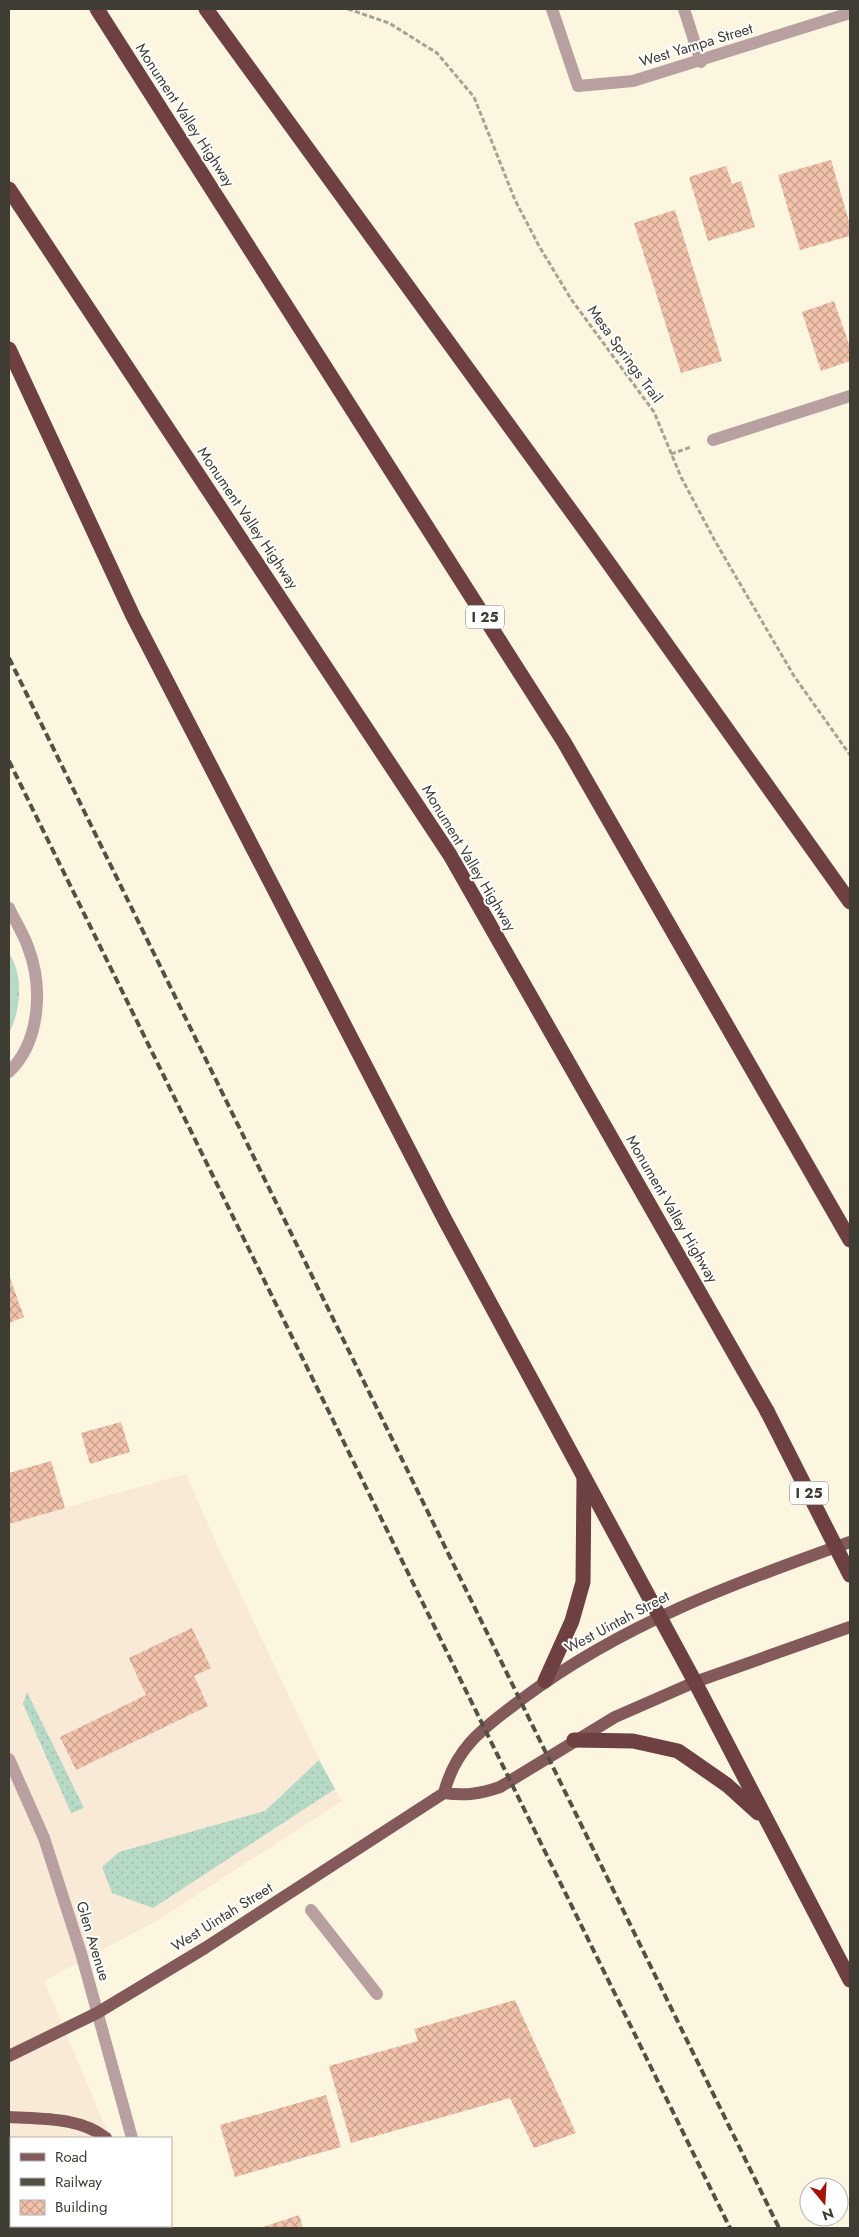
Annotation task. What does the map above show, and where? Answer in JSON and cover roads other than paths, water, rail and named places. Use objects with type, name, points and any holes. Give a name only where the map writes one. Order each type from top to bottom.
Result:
[{"type":"highway","name":"Monument Valley Highway","points":[[97,9],[564,742],[850,1240]]},
{"type":"highway","points":[[206,9],[590,537],[850,902]]},
{"type":"highway","name":"Monument Valley Highway","points":[[9,189],[450,855],[767,1411],[850,1575]]},
{"type":"highway","points":[[9,349],[133,616],[445,1220],[695,1682],[850,1980]]},
{"type":"highway","points":[[545,1682],[572,1621],[583,1582],[584,1478]]},
{"type":"highway","points":[[574,1740],[632,1741],[678,1751],[727,1785],[766,1821]]},
{"type":"main road","name":"West Uintah Street","points":[[9,2056],[97,2013],[205,1948],[444,1793],[449,1774],[463,1752],[480,1731],[545,1682],[584,1656],[659,1616],[742,1580],[850,1542]]},
{"type":"main road","points":[[444,1793],[466,1796],[484,1793],[500,1787],[574,1740],[615,1717],[695,1682],[850,1627]]},
{"type":"main road","points":[[9,2117],[51,2119],[86,2127],[104,2137]]},
{"type":"street","name":"West Yampa Street","points":[[552,9],[578,86],[633,82],[850,14]]},
{"type":"street","points":[[684,9],[701,62]]},
{"type":"street","points":[[713,440],[850,396]]},
{"type":"street","points":[[9,908],[28,947],[38,1003],[33,1027],[25,1047],[9,1072]]},
{"type":"street","name":"Glen Avenue","points":[[9,1759],[44,1838],[81,1953],[132,2137]]},
{"type":"street","points":[[311,1910],[377,1994]]},
{"type":"railway","points":[[9,658],[779,2228]]},
{"type":"railway","points":[[9,761],[730,2228]]}]
